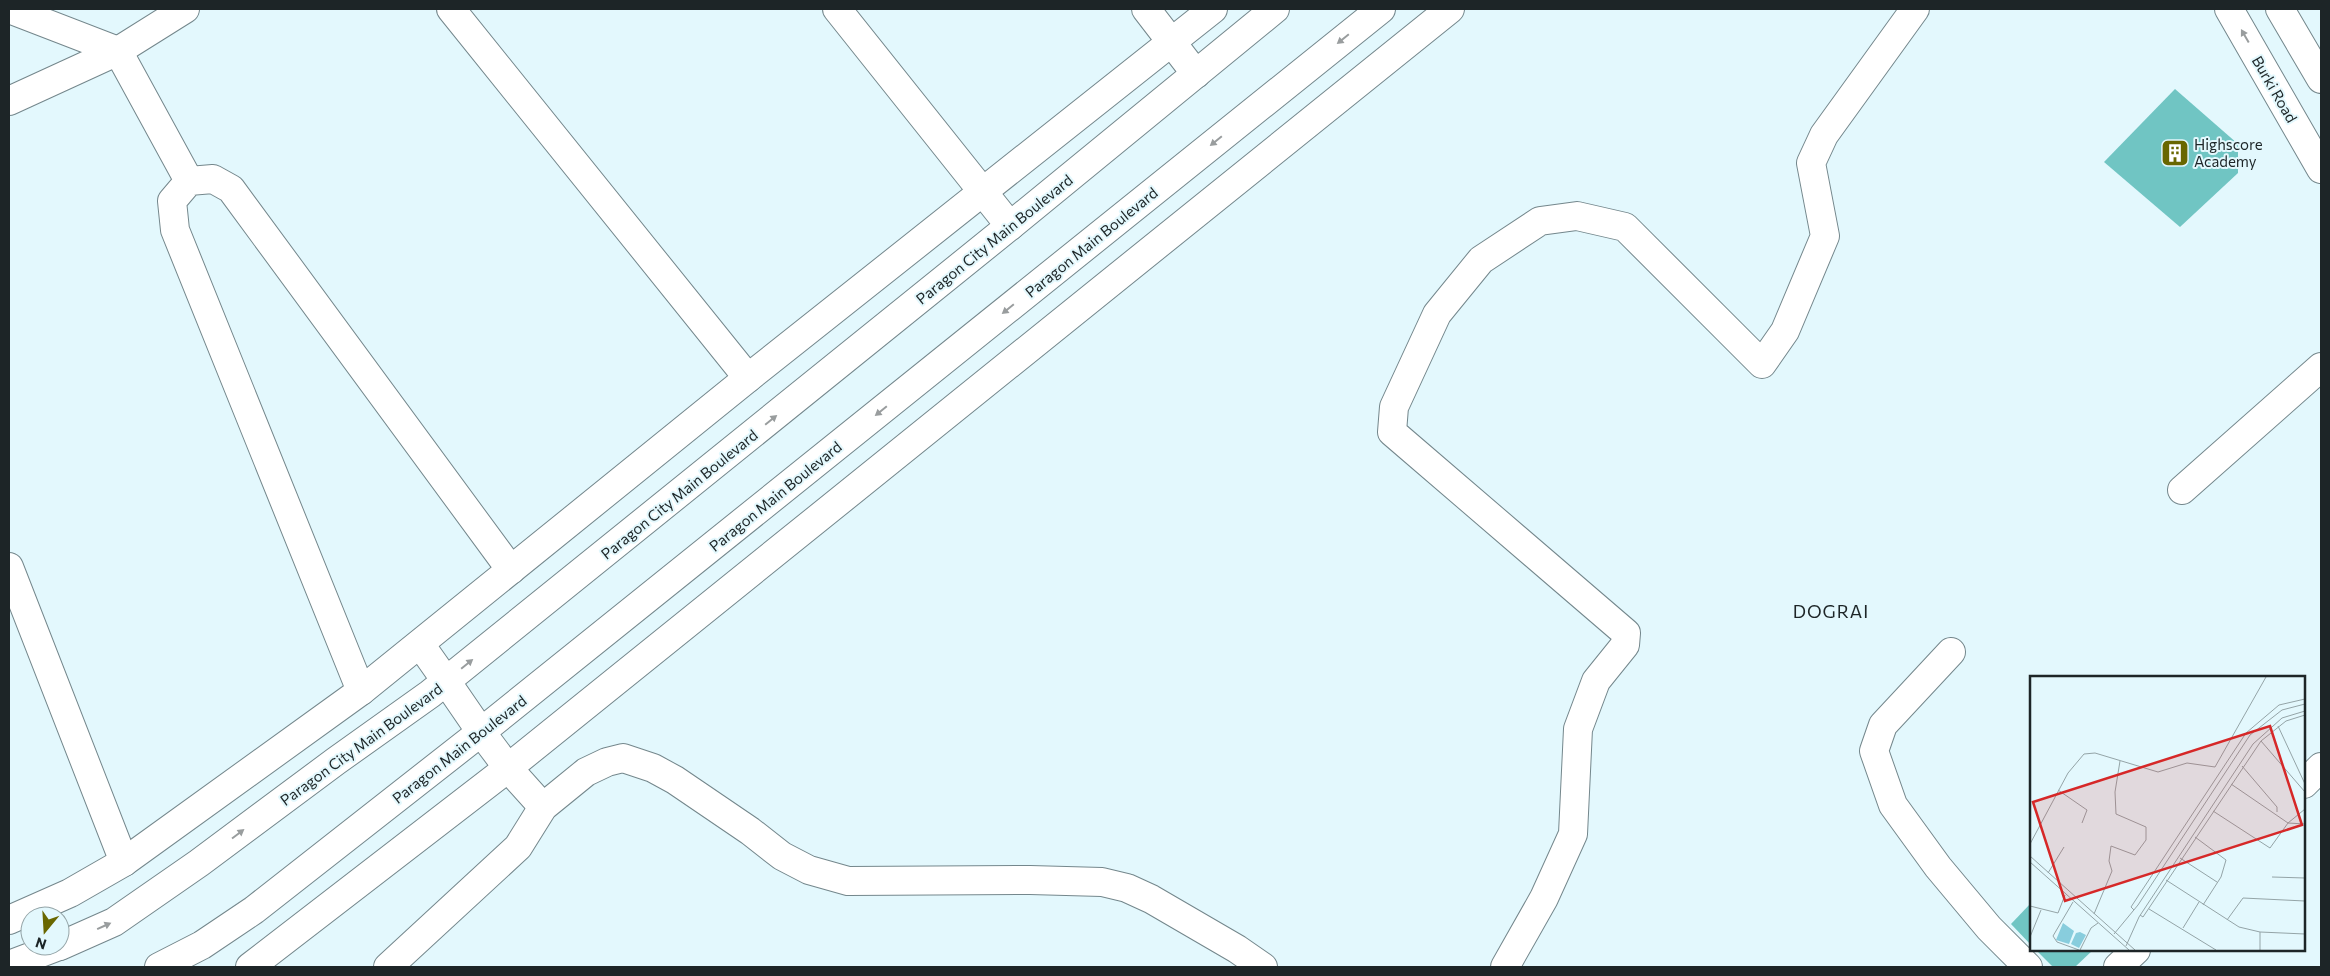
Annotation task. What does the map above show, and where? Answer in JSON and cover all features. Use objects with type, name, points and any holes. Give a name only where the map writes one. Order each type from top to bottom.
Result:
[{"type":"street","points":[[9,9],[118,51],[189,181]]},
{"type":"street","points":[[9,100],[118,51],[186,9]]},
{"type":"street","points":[[451,9],[748,378]]},
{"type":"street","points":[[837,9],[1010,226]]},
{"type":"street","points":[[1146,9],[1196,74]]},
{"type":"street","points":[[44,906],[70,894],[124,862],[361,690],[748,378],[1213,9]]},
{"type":"street","name":"Paragon City Main Boulevard","points":[[70,940],[114,922],[184,874],[446,681],[1010,226],[1275,9]]},
{"type":"street","name":"Paragon Main Boulevard","points":[[159,967],[202,945],[254,910],[481,732],[1381,9]]},
{"type":"street","points":[[250,967],[508,768],[1450,9]]},
{"type":"street","points":[[1505,967],[1544,898],[1573,834],[1578,729],[1596,681],[1625,646],[1626,633],[1392,432],[1394,407],[1414,360],[1437,314],[1481,260],[1540,221],[1577,216],[1625,227],[1762,364],[1785,332],[1825,236],[1811,163],[1824,135],[1915,9]]},
{"type":"street","name":"Burki Road","points":[[2229,9],[2321,169]]},
{"type":"street","points":[[2280,9],[2318,62]]},
{"type":"street","points":[[361,690],[175,230],[172,201],[189,181],[213,178],[231,189],[511,570]]},
{"type":"street","points":[[2182,490],[2321,367]]},
{"type":"street","points":[[9,567],[124,862]]},
{"type":"street","points":[[420,644],[508,768],[543,808]]},
{"type":"street","points":[[1951,652],[1883,725],[1874,751],[1893,805],[1938,867],[1989,928],[2028,967]]},
{"type":"street","points":[[388,967],[518,847],[543,808],[586,772],[607,762],[623,758],[652,768],[675,780],[750,831],[782,856],[809,870],[848,881],[1030,880],[1102,882],[1127,888],[1150,899],[1237,949],[1263,967]]},
{"type":"street","points":[[2305,783],[2321,767]]},
{"type":"street","points":[[2118,967],[2135,951]]},
{"type":"street","name":"Paragon City Main Boulevard","points":[[9,965],[31,956]]},
{"type":"building","name":"Highscore Academy","points":[[2175,89],[2238,144],[2238,173],[2180,227],[2104,162]]},
{"type":"building","points":[[2030,904],[2030,944],[2011,924]]},
{"type":"building","points":[[2037,951],[2092,951],[2075,967],[2053,967]]},
{"type":"place","name":"Highscore Academy","points":[[2175,153]]},
{"type":"district","name":"DOGRAI","points":[[1831,611]]}]
